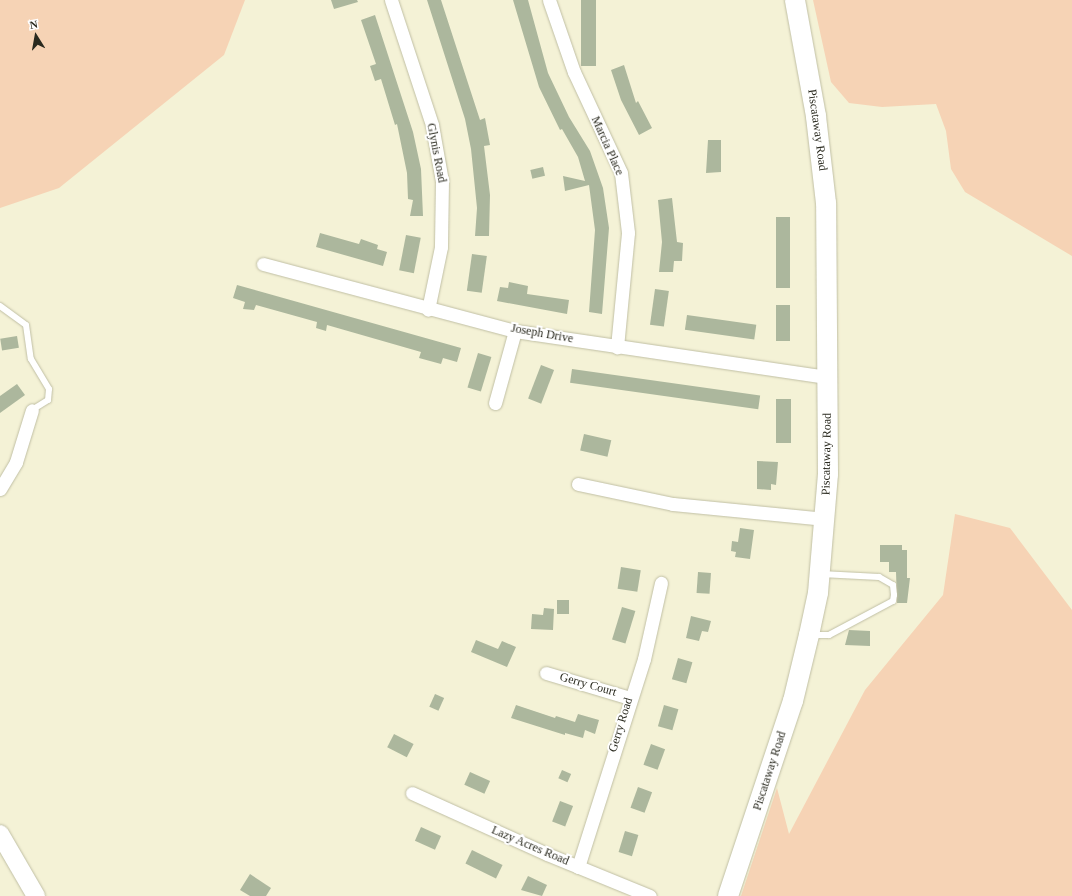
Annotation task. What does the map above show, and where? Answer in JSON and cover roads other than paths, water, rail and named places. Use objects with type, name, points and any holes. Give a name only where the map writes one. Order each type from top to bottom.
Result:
[{"type":"main road","name":"Piscataway Road","points":[[728,896],[794,701],[809,635],[820,574],[825,519],[828,474],[826,203],[816,116],[795,0]]},
{"type":"street","name":"Glynis Road","points":[[391,0],[432,125],[441,174],[442,247],[428,310]]},
{"type":"street","name":"Marcia Place","points":[[549,0],[574,72],[621,173],[628,233],[617,347]]},
{"type":"street","name":"Joseph Drive","points":[[263,264],[428,310],[515,331],[827,377]]},
{"type":"street","points":[[495,403],[515,331]]},
{"type":"street","points":[[0,488],[16,462],[32,410]]},
{"type":"street","points":[[578,484],[673,504],[825,519]]},
{"type":"street","name":"Gerry Road","points":[[578,867],[630,698],[644,659],[662,583]]},
{"type":"street","name":"Gerry Court","points":[[546,673],[630,698]]},
{"type":"street","name":"Lazy Acres Road","points":[[412,793],[578,867],[650,896]]},
{"type":"street","points":[[0,834],[36,896]]},
{"type":"lane","points":[[0,306],[26,325],[32,360],[49,390],[48,400],[32,410]]},
{"type":"lane","points":[[809,635],[829,635],[893,601],[893,586],[879,577],[820,574]]}]
